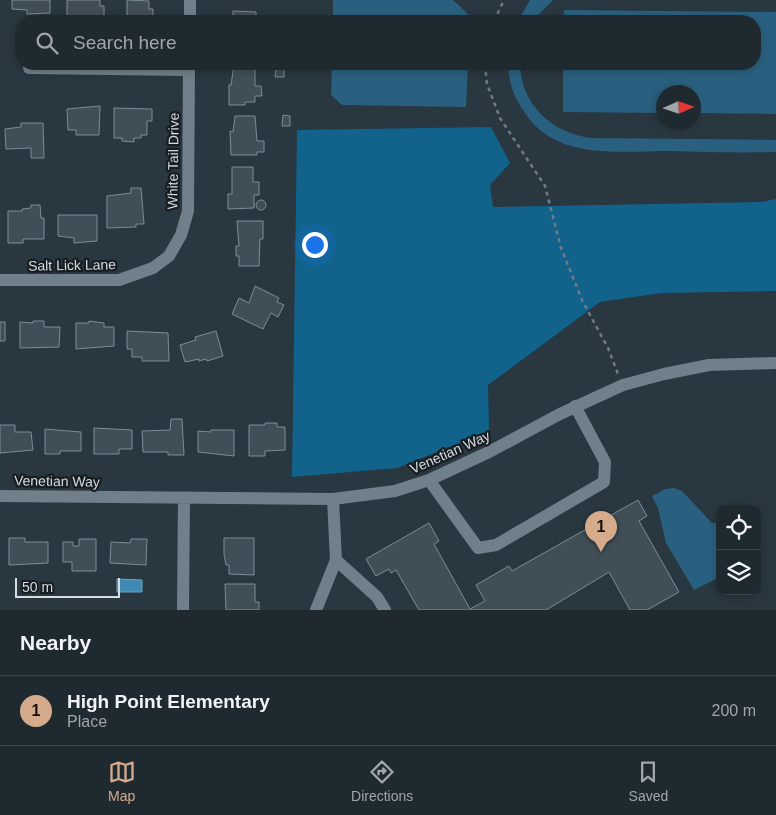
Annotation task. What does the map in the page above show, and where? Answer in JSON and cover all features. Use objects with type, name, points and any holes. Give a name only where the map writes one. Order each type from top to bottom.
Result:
[{"type":"street","points":[[190,0],[190,15]]},
{"type":"street","name":"White Tail Drive","points":[[169,256],[181,235],[188,211],[189,70]]},
{"type":"street","name":"Salt Lick Lane","points":[[0,280],[119,280],[153,268],[169,256]]},
{"type":"street","name":"Venetian Way","points":[[0,496],[333,499],[395,491],[429,480],[575,406],[623,385],[708,365],[776,363]]},
{"type":"street","points":[[429,480],[478,548],[496,545],[604,482],[605,462],[575,406]]},
{"type":"street","points":[[183,610],[184,498]]},
{"type":"street","points":[[316,610],[336,560],[333,499]]},
{"type":"street","points":[[336,560],[377,597],[385,610]]},
{"type":"path","points":[[497,15],[504,0]]},
{"type":"path","points":[[486,70],[487,84],[500,118],[545,186],[560,248],[623,385]]},
{"type":"shaded area","points":[[333,0],[453,0],[469,15],[333,15]]},
{"type":"shaded area","points":[[530,0],[553,0],[538,15],[521,15]]},
{"type":"shaded area","points":[[564,10],[776,12],[776,114],[701,113],[701,85],[656,85],[656,113],[563,112],[563,70],[761,70],[761,15],[564,15]]},
{"type":"shaded area","points":[[332,70],[468,70],[466,107],[342,105],[331,95]]},
{"type":"shaded area","points":[[508,70],[521,70],[526,92],[541,115],[564,130],[577,135],[591,138],[776,140],[776,152],[629,152],[588,150],[569,145],[552,138],[536,126],[517,99]]},
{"type":"shaded area","points":[[491,127],[510,163],[490,185],[493,207],[762,202],[776,199],[776,291],[661,293],[600,302],[488,385],[489,431],[397,468],[292,477],[297,130]]},
{"type":"shaded area","points":[[673,488],[682,491],[712,523],[716,522],[716,579],[694,590],[666,543],[658,508],[652,496],[665,489]]},
{"type":"shaded area","points":[[117,579],[142,580],[142,592],[117,592]]},
{"type":"building","points":[[12,0],[50,0],[50,13],[27,14],[27,10],[12,9]]},
{"type":"building","points":[[67,0],[100,0],[100,6],[104,6],[104,15],[67,15]]},
{"type":"building","points":[[127,0],[149,1],[149,9],[153,9],[153,15],[127,15]]},
{"type":"building","points":[[233,11],[256,12],[256,15],[233,15]]},
{"type":"building","points":[[233,70],[255,70],[255,86],[261,86],[262,96],[255,96],[255,102],[245,102],[245,105],[229,105],[229,85],[231,85]]},
{"type":"building","points":[[276,70],[284,70],[284,77],[275,77]]},
{"type":"building","points":[[100,106],[99,135],[76,135],[76,130],[68,130],[67,109]]},
{"type":"building","points":[[114,108],[152,109],[152,121],[147,121],[147,135],[141,135],[141,138],[134,138],[134,142],[122,141],[122,138],[114,138]]},
{"type":"building","points":[[283,115],[290,116],[290,126],[282,126]]},
{"type":"building","points":[[235,116],[255,116],[257,141],[264,141],[264,152],[257,152],[257,155],[231,155],[230,131],[233,132]]},
{"type":"building","points":[[21,123],[43,123],[44,158],[31,158],[31,148],[6,149],[5,129],[21,127]]},
{"type":"building","points":[[232,167],[253,167],[253,182],[259,182],[259,195],[254,195],[254,208],[228,209],[228,194],[232,194]]},
{"type":"building","points":[[131,188],[141,188],[144,224],[136,224],[136,227],[107,228],[107,196],[131,193]]},
{"type":"building","points":[[261,200],[266,205],[261,210],[256,205]]},
{"type":"building","points":[[31,205],[40,205],[41,218],[44,218],[44,239],[23,239],[23,243],[8,243],[8,211],[22,211],[22,209],[31,208]]},
{"type":"building","points":[[58,215],[97,215],[97,241],[74,243],[74,238],[58,236]]},
{"type":"building","points":[[237,221],[263,221],[263,239],[260,239],[259,266],[239,266],[239,256],[236,256],[236,246],[239,246]]},
{"type":"building","points":[[255,286],[279,298],[277,302],[284,305],[278,317],[271,313],[263,329],[232,314],[239,298],[249,303]]},
{"type":"building","points":[[33,321],[44,321],[44,327],[60,327],[59,347],[20,348],[20,322],[33,323]]},
{"type":"building","points":[[89,321],[104,323],[104,327],[114,327],[114,346],[76,349],[76,323],[89,323]]},
{"type":"building","points":[[0,322],[5,322],[5,341],[0,341]]},
{"type":"building","points":[[127,331],[168,333],[169,361],[142,361],[142,357],[132,357],[132,349],[127,349]]},
{"type":"building","points":[[216,331],[223,356],[207,361],[206,359],[199,361],[199,359],[185,362],[180,345],[196,340],[195,337]]},
{"type":"building","points":[[171,419],[182,419],[184,455],[168,455],[168,452],[143,452],[142,431],[170,430]]},
{"type":"building","points":[[265,423],[277,423],[277,427],[285,427],[285,450],[265,451],[265,456],[249,456],[249,425],[265,425]]},
{"type":"building","points":[[0,425],[15,425],[15,432],[31,432],[33,450],[0,453]]},
{"type":"building","points":[[94,428],[132,430],[132,449],[119,449],[119,454],[94,454]]},
{"type":"building","points":[[45,429],[81,432],[81,451],[60,451],[60,454],[45,454]]},
{"type":"building","points":[[211,430],[234,430],[234,456],[198,452],[198,431],[211,432]]},
{"type":"building","points":[[638,500],[647,516],[639,521],[679,592],[647,610],[630,610],[609,572],[546,610],[419,610],[396,570],[391,573],[389,569],[376,576],[366,559],[429,523],[439,541],[434,544],[470,609],[485,601],[476,585],[509,566],[512,571]]},
{"type":"building","points":[[9,538],[25,538],[25,542],[48,542],[48,563],[9,565]]},
{"type":"building","points":[[224,538],[254,538],[254,575],[229,574],[229,565],[226,565],[224,554]]},
{"type":"building","points":[[79,539],[96,539],[96,571],[72,571],[72,562],[63,562],[63,542],[73,542],[73,546],[79,546]]},
{"type":"building","points":[[131,539],[147,539],[146,565],[110,563],[111,542],[130,543]]},
{"type":"building","points":[[225,584],[255,584],[255,602],[259,602],[259,610],[226,610]]},
{"type":"place","name":"High Point Elementary","points":[[601,552]]}]
